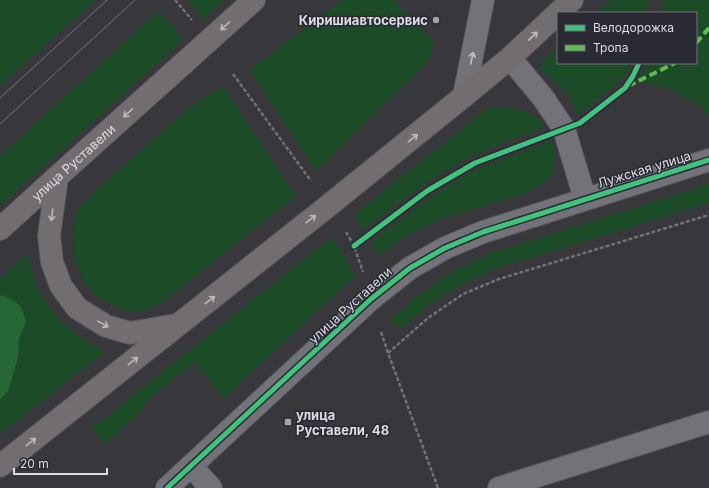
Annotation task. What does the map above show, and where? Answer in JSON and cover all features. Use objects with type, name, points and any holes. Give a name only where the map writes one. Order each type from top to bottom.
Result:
[{"type":"main road","name":"улица Руставели","points":[[0,229],[254,0]]},
{"type":"main road","points":[[559,12],[572,0]]},
{"type":"main road","points":[[0,466],[464,96],[510,58],[557,14]]},
{"type":"main road","points":[[57,177],[49,236],[52,262],[62,286],[78,308],[106,326],[130,333],[179,324]]},
{"type":"street","points":[[464,96],[483,0]]},
{"type":"street","name":"Лужская улица","points":[[510,58],[544,99],[564,129],[586,199],[709,160]]},
{"type":"street","name":"улица Руставели","points":[[167,488],[371,299],[410,268],[445,248],[483,232],[586,199]]},
{"type":"street","points":[[499,488],[709,422]]},
{"type":"street","points":[[191,466],[211,488]]},
{"type":"path","points":[[175,0],[193,22]]},
{"type":"path","points":[[233,74],[310,181]]},
{"type":"path","points":[[388,353],[428,318],[463,294],[499,279],[709,215]]},
{"type":"path","points":[[346,232],[354,246],[363,272]]},
{"type":"path","points":[[354,246],[361,241]]},
{"type":"path","points":[[381,332],[438,488]]},
{"type":"green space","points":[[0,0],[95,0],[0,86]]},
{"type":"green space","points":[[188,0],[224,0],[204,19]]},
{"type":"green space","points":[[342,0],[394,0],[434,41],[430,60],[316,171],[250,70]]},
{"type":"green space","points":[[611,0],[649,0],[646,12],[597,12]]},
{"type":"green space","points":[[664,0],[709,0],[709,116],[703,108],[670,89],[638,81],[646,64],[697,64],[697,12],[660,12]]},
{"type":"green space","points":[[159,11],[184,39],[0,206],[0,156]]},
{"type":"green space","points":[[557,48],[557,64],[631,64],[628,71],[619,82],[578,115],[564,90],[542,71],[540,66],[543,61]]},
{"type":"green space","points":[[223,86],[296,196],[159,305],[140,312],[120,309],[99,298],[83,281],[74,257],[72,236],[77,211],[93,193],[191,106]]},
{"type":"green space","points":[[495,107],[529,113],[539,119],[545,127],[471,156],[423,185],[363,230],[355,214],[488,108]]},
{"type":"green space","points":[[552,141],[555,159],[552,173],[541,185],[527,193],[441,219],[407,236],[378,255],[371,242],[432,196],[477,169]]},
{"type":"green space","points":[[709,184],[709,203],[495,269],[460,285],[428,306],[400,329],[391,319],[419,295],[452,272],[489,254]]},
{"type":"green space","points":[[332,237],[356,275],[224,398],[194,362],[146,401],[143,409],[105,444],[92,428]]},
{"type":"green space","points":[[28,253],[33,273],[45,302],[67,327],[104,352],[0,434],[0,279]]},
{"type":"green space","points":[[2,295],[16,302],[22,309],[26,322],[19,339],[18,357],[9,389],[0,400],[0,296]]},
{"type":"tram line","points":[[0,98],[107,0]]},
{"type":"tram line","points":[[0,124],[135,0]]},
{"type":"marked path","points":[[697,42],[709,28]]},
{"type":"marked path","points":[[628,86],[673,64]]},
{"type":"cycle path","points":[[354,246],[427,191],[475,163],[580,123],[625,88],[639,64]]},
{"type":"cycle path","points":[[167,488],[371,299],[410,268],[445,248],[483,232],[709,160]]},
{"type":"place","name":"Киришиавтосервис","points":[[436,20]]},
{"type":"place","name":"улица Руставели, 48","points":[[288,422]]}]
